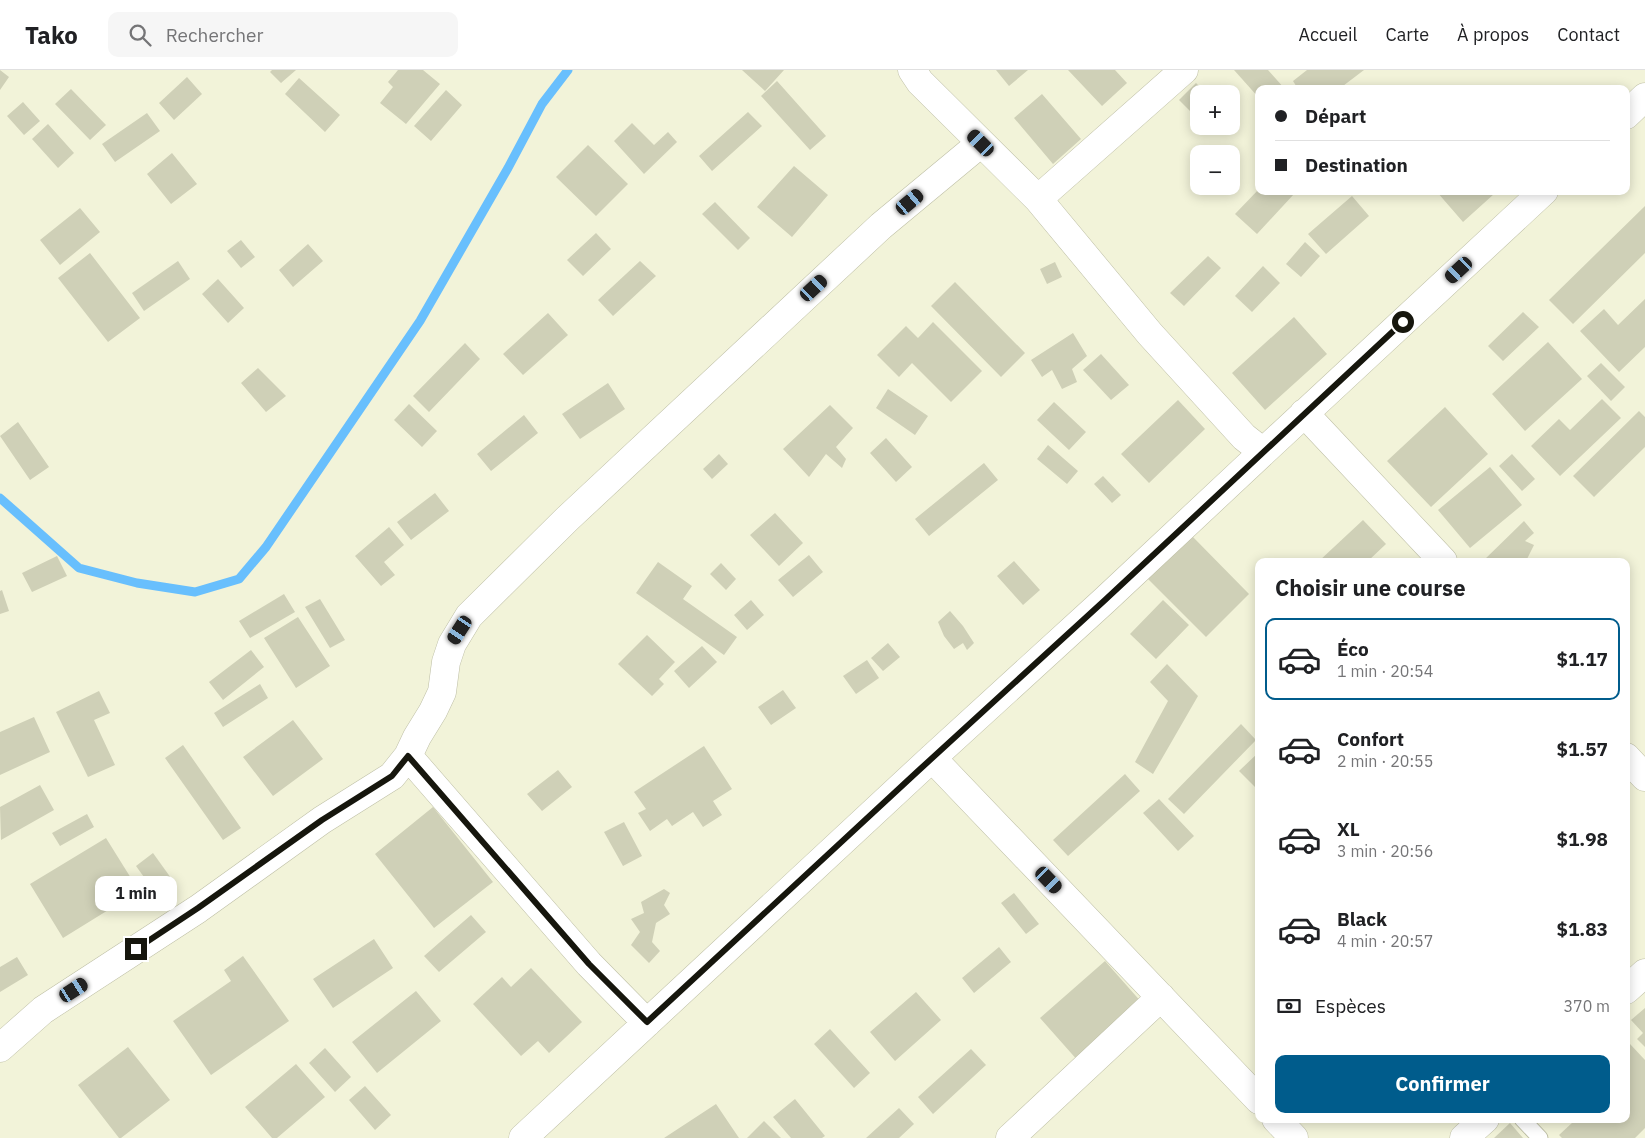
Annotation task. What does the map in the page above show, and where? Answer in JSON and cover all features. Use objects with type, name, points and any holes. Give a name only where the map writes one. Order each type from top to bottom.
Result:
[{"type":"street","points":[[912,70],[920,82],[1038,198],[1150,334],[1244,437],[1262,452]]},
{"type":"street","points":[[1038,198],[1184,70]]},
{"type":"street","points":[[1630,111],[1645,97]]},
{"type":"street","points":[[0,1048],[43,1010],[198,908],[322,820],[392,776],[408,756],[417,736],[434,711],[442,692],[446,662],[452,644],[469,616],[574,512],[881,226],[981,143]]},
{"type":"street","points":[[522,1138],[1105,600],[1540,195]]},
{"type":"street","points":[[1304,413],[1440,558]]},
{"type":"street","points":[[408,756],[589,964],[647,1022]]},
{"type":"street","points":[[932,758],[1255,1096]]},
{"type":"street","points":[[1630,761],[1645,777]]},
{"type":"street","points":[[1630,986],[1645,973]]},
{"type":"street","points":[[1010,1138],[1161,997]]},
{"type":"street","points":[[1280,1123],[1294,1138]]},
{"type":"street","points":[[1464,1138],[1481,1123]]},
{"type":"lane","points":[[1526,1123],[1540,1138]]},
{"type":"building","points":[[0,70],[9,77],[0,90]]},
{"type":"building","points":[[272,70],[296,70],[281,83],[270,72]]},
{"type":"building","points":[[398,70],[423,70],[440,84],[406,124],[380,103],[393,87],[388,82]]},
{"type":"building","points":[[742,70],[784,70],[765,91]]},
{"type":"building","points":[[996,70],[1028,70],[1009,86]]},
{"type":"building","points":[[1068,70],[1115,70],[1127,83],[1102,106]]},
{"type":"building","points":[[1234,70],[1268,70],[1281,85],[1255,85],[1255,94]]},
{"type":"building","points":[[1307,70],[1364,70],[1344,85],[1296,85],[1293,81]]},
{"type":"building","points":[[187,77],[202,94],[174,120],[159,103]]},
{"type":"building","points":[[299,78],[340,115],[325,132],[285,94]]},
{"type":"building","points":[[777,81],[826,136],[810,150],[761,96]]},
{"type":"building","points":[[71,89],[106,125],[90,140],[55,104]]},
{"type":"building","points":[[1190,89],[1190,111],[1179,100]]},
{"type":"building","points":[[446,90],[462,105],[431,141],[414,126]]},
{"type":"building","points":[[1042,94],[1081,139],[1053,164],[1014,118]]},
{"type":"building","points":[[23,102],[40,121],[24,135],[7,116]]},
{"type":"building","points":[[748,112],[762,126],[712,171],[699,156]]},
{"type":"building","points":[[147,113],[160,131],[115,162],[102,144]]},
{"type":"building","points":[[632,123],[654,145],[668,132],[677,142],[644,174],[614,141]]},
{"type":"building","points":[[48,124],[74,153],[58,168],[32,139]]},
{"type":"building","points":[[588,145],[628,184],[596,216],[556,177]]},
{"type":"building","points":[[172,153],[197,184],[171,204],[147,174]]},
{"type":"building","points":[[794,166],[828,195],[792,237],[757,207]]},
{"type":"building","points":[[1255,193],[1255,195],[1293,195],[1257,234],[1235,214]]},
{"type":"building","points":[[1440,195],[1493,195],[1463,222]]},
{"type":"building","points":[[1352,196],[1369,216],[1326,254],[1308,234]]},
{"type":"building","points":[[715,202],[750,238],[738,250],[702,214]]},
{"type":"building","points":[[1645,206],[1645,253],[1573,324],[1549,300]]},
{"type":"building","points":[[80,208],[100,232],[60,265],[40,240]]},
{"type":"building","points":[[596,233],[611,249],[583,276],[567,260]]},
{"type":"building","points":[[241,240],[255,257],[241,268],[227,251]]},
{"type":"building","points":[[1305,242],[1320,256],[1301,277],[1286,264]]},
{"type":"building","points":[[308,244],[323,261],[293,287],[279,270]]},
{"type":"building","points":[[90,253],[140,318],[108,342],[58,278]]},
{"type":"building","points":[[1208,256],[1221,268],[1184,306],[1170,293]]},
{"type":"building","points":[[178,261],[190,279],[144,311],[132,293]]},
{"type":"building","points":[[640,261],[656,276],[613,316],[598,300]]},
{"type":"building","points":[[1055,262],[1062,277],[1047,284],[1040,269]]},
{"type":"building","points":[[1263,266],[1280,283],[1252,312],[1235,296]]},
{"type":"building","points":[[218,279],[244,308],[228,323],[202,294]]},
{"type":"building","points":[[955,282],[1025,353],[1001,377],[931,306]]},
{"type":"building","points":[[1645,299],[1645,347],[1619,372],[1580,331],[1604,309],[1618,325]]},
{"type":"building","points":[[1523,312],[1539,327],[1503,361],[1488,346]]},
{"type":"building","points":[[548,313],[568,335],[523,375],[503,354]]},
{"type":"building","points":[[1294,317],[1327,354],[1265,410],[1232,373]]},
{"type":"building","points":[[933,322],[982,371],[951,402],[912,363],[899,377],[877,355],[906,326],[918,338]]},
{"type":"building","points":[[1073,333],[1087,356],[1072,369],[1077,382],[1062,389],[1052,370],[1042,377],[1031,360]]},
{"type":"building","points":[[1548,342],[1582,379],[1525,431],[1492,394]]},
{"type":"building","points":[[465,343],[480,359],[429,412],[413,396]]},
{"type":"building","points":[[1101,354],[1129,385],[1111,400],[1083,370]]},
{"type":"building","points":[[1601,363],[1625,387],[1611,401],[1587,376]]},
{"type":"building","points":[[258,368],[286,396],[266,412],[241,383]]},
{"type":"building","points":[[608,383],[625,409],[580,439],[562,414]]},
{"type":"building","points":[[888,389],[928,416],[915,435],[876,408]]},
{"type":"building","points":[[1602,399],[1621,418],[1560,476],[1531,446],[1559,419],[1570,430]]},
{"type":"building","points":[[1178,400],[1205,429],[1149,483],[1121,454]]},
{"type":"building","points":[[1054,402],[1086,432],[1069,450],[1037,420]]},
{"type":"building","points":[[409,404],[437,431],[422,447],[394,420]]},
{"type":"building","points":[[830,405],[853,428],[836,447],[846,459],[842,468],[826,454],[809,477],[783,449]]},
{"type":"building","points":[[1445,407],[1488,454],[1431,507],[1387,461]]},
{"type":"building","points":[[1639,411],[1645,417],[1645,447],[1594,497],[1573,476]]},
{"type":"building","points":[[524,415],[538,433],[491,471],[477,454]]},
{"type":"building","points":[[18,422],[49,467],[30,480],[0,436]]},
{"type":"building","points":[[886,438],[912,467],[896,482],[870,453]]},
{"type":"building","points":[[1048,445],[1078,471],[1067,484],[1037,459]]},
{"type":"building","points":[[719,454],[728,464],[712,479],[703,469]]},
{"type":"building","points":[[1512,454],[1535,479],[1522,491],[1499,466]]},
{"type":"building","points":[[984,463],[998,480],[929,536],[915,519]]},
{"type":"building","points":[[1490,467],[1522,505],[1470,548],[1438,510]]},
{"type":"building","points":[[1103,476],[1121,495],[1112,503],[1094,484]]},
{"type":"building","points":[[435,493],[449,511],[411,540],[397,522]]},
{"type":"building","points":[[775,513],[803,543],[779,566],[750,535]]},
{"type":"building","points":[[1363,520],[1386,544],[1371,558],[1322,558]]},
{"type":"building","points":[[1524,521],[1534,533],[1525,541],[1534,545],[1528,558],[1486,558]]},
{"type":"building","points":[[389,527],[404,545],[384,562],[395,575],[381,586],[355,556]]},
{"type":"building","points":[[1192,536],[1249,594],[1206,637],[1148,579]]},
{"type":"building","points":[[809,555],[823,572],[793,597],[778,580]]},
{"type":"building","points":[[57,556],[67,576],[32,592],[22,573]]},
{"type":"building","points":[[1014,561],[1040,590],[1023,605],[997,576]]},
{"type":"building","points":[[658,562],[692,586],[683,599],[737,637],[724,655],[636,593]]},
{"type":"building","points":[[721,563],[736,579],[726,590],[710,574]]},
{"type":"building","points":[[2,590],[9,611],[0,614],[0,591]]},
{"type":"building","points":[[284,594],[295,612],[250,638],[239,621]]},
{"type":"building","points":[[320,599],[345,640],[330,648],[305,607]]},
{"type":"building","points":[[751,600],[764,615],[747,630],[734,615]]},
{"type":"building","points":[[1163,600],[1189,625],[1156,659],[1130,634]]},
{"type":"building","points":[[950,611],[974,643],[967,650],[963,643],[954,649],[944,636],[938,622]]},
{"type":"building","points":[[298,617],[330,666],[296,688],[264,638]]},
{"type":"building","points":[[647,635],[675,662],[659,679],[664,684],[652,696],[618,664]]},
{"type":"building","points":[[888,643],[900,657],[883,671],[871,658]]},
{"type":"building","points":[[702,646],[717,662],[689,688],[674,671]]},
{"type":"building","points":[[251,650],[264,667],[223,700],[209,682]]},
{"type":"building","points":[[867,660],[879,678],[856,694],[843,676]]},
{"type":"building","points":[[1167,664],[1198,696],[1153,774],[1135,762],[1168,701],[1150,682]]},
{"type":"building","points":[[260,684],[268,698],[223,727],[214,713]]},
{"type":"building","points":[[783,690],[796,708],[771,725],[758,707]]},
{"type":"building","points":[[99,691],[110,713],[94,720],[115,765],[88,777],[56,712]]},
{"type":"building","points":[[34,717],[50,752],[0,775],[0,732]]},
{"type":"building","points":[[293,720],[323,759],[273,796],[243,757]]},
{"type":"building","points":[[1241,724],[1255,739],[1184,814],[1168,799]]},
{"type":"building","points":[[183,745],[241,828],[223,840],[165,758]]},
{"type":"building","points":[[704,746],[732,789],[713,801],[722,815],[703,827],[693,812],[672,826],[667,819],[650,831],[638,813],[646,809],[634,792]]},
{"type":"building","points":[[1255,756],[1255,787],[1239,771]]},
{"type":"building","points":[[558,770],[572,787],[542,811],[527,794]]},
{"type":"building","points":[[1125,774],[1140,791],[1068,856],[1053,840]]},
{"type":"building","points":[[40,785],[54,810],[1,840],[0,807]]},
{"type":"building","points":[[1159,799],[1194,836],[1178,851],[1143,813]]},
{"type":"building","points":[[433,807],[493,882],[434,928],[375,854]]},
{"type":"building","points":[[87,814],[94,827],[60,846],[52,833]]},
{"type":"building","points":[[624,822],[642,856],[623,866],[604,832]]},
{"type":"building","points":[[106,838],[139,891],[63,938],[30,884]]},
{"type":"building","points":[[153,853],[176,885],[159,898],[136,866]]},
{"type":"building","points":[[664,889],[670,893],[664,905],[670,914],[656,923],[652,942],[660,951],[649,963],[631,945],[640,932],[631,919],[644,913],[641,902]]},
{"type":"building","points":[[1014,893],[1039,924],[1026,934],[1001,903]]},
{"type":"building","points":[[471,915],[486,932],[439,972],[424,956]]},
{"type":"building","points":[[374,939],[393,968],[333,1008],[313,979]]},
{"type":"building","points":[[999,947],[1011,962],[974,993],[962,978]]},
{"type":"building","points":[[243,956],[289,1021],[211,1075],[173,1021],[231,981],[224,970]]},
{"type":"building","points":[[17,957],[28,975],[0,992],[0,967]]},
{"type":"building","points":[[1105,961],[1143,1004],[1079,1062],[1040,1018]]},
{"type":"building","points":[[531,968],[582,1022],[549,1053],[538,1041],[521,1056],[473,1004],[502,977],[511,987]]},
{"type":"building","points":[[416,991],[441,1021],[377,1073],[352,1042]]},
{"type":"building","points":[[916,992],[941,1020],[895,1061],[870,1032]]},
{"type":"building","points":[[1645,1008],[1645,1047],[1637,1039],[1643,1033],[1631,1020]]},
{"type":"building","points":[[830,1029],[870,1073],[854,1088],[814,1044]]},
{"type":"building","points":[[1630,1044],[1645,1060],[1645,1128],[1635,1138],[1562,1138],[1559,1135],[1572,1123],[1630,1123]]},
{"type":"building","points":[[128,1047],[170,1100],[119,1138],[78,1085]]},
{"type":"building","points":[[325,1048],[351,1077],[335,1092],[309,1063]]},
{"type":"building","points":[[971,1049],[986,1065],[933,1114],[918,1097]]},
{"type":"building","points":[[296,1064],[325,1097],[277,1138],[272,1138],[245,1107]]},
{"type":"building","points":[[365,1086],[391,1115],[375,1130],[349,1100]]},
{"type":"building","points":[[795,1099],[825,1136],[822,1138],[791,1138],[773,1117]]},
{"type":"building","points":[[716,1104],[739,1138],[664,1138]]},
{"type":"building","points":[[899,1108],[914,1124],[899,1138],[866,1138]]},
{"type":"building","points":[[764,1121],[781,1138],[747,1138]]},
{"type":"building","points":[[1510,1123],[1523,1138],[1494,1138]]},
{"type":"waterway","points":[[0,498],[79,568],[137,583],[195,592],[239,579],[266,547],[420,321],[508,168],[542,104],[568,70]]},
{"type":"route","points":[[136,949],[198,908],[322,820],[392,776],[408,756],[589,964],[647,1022],[1105,600],[1403,322]]}]
